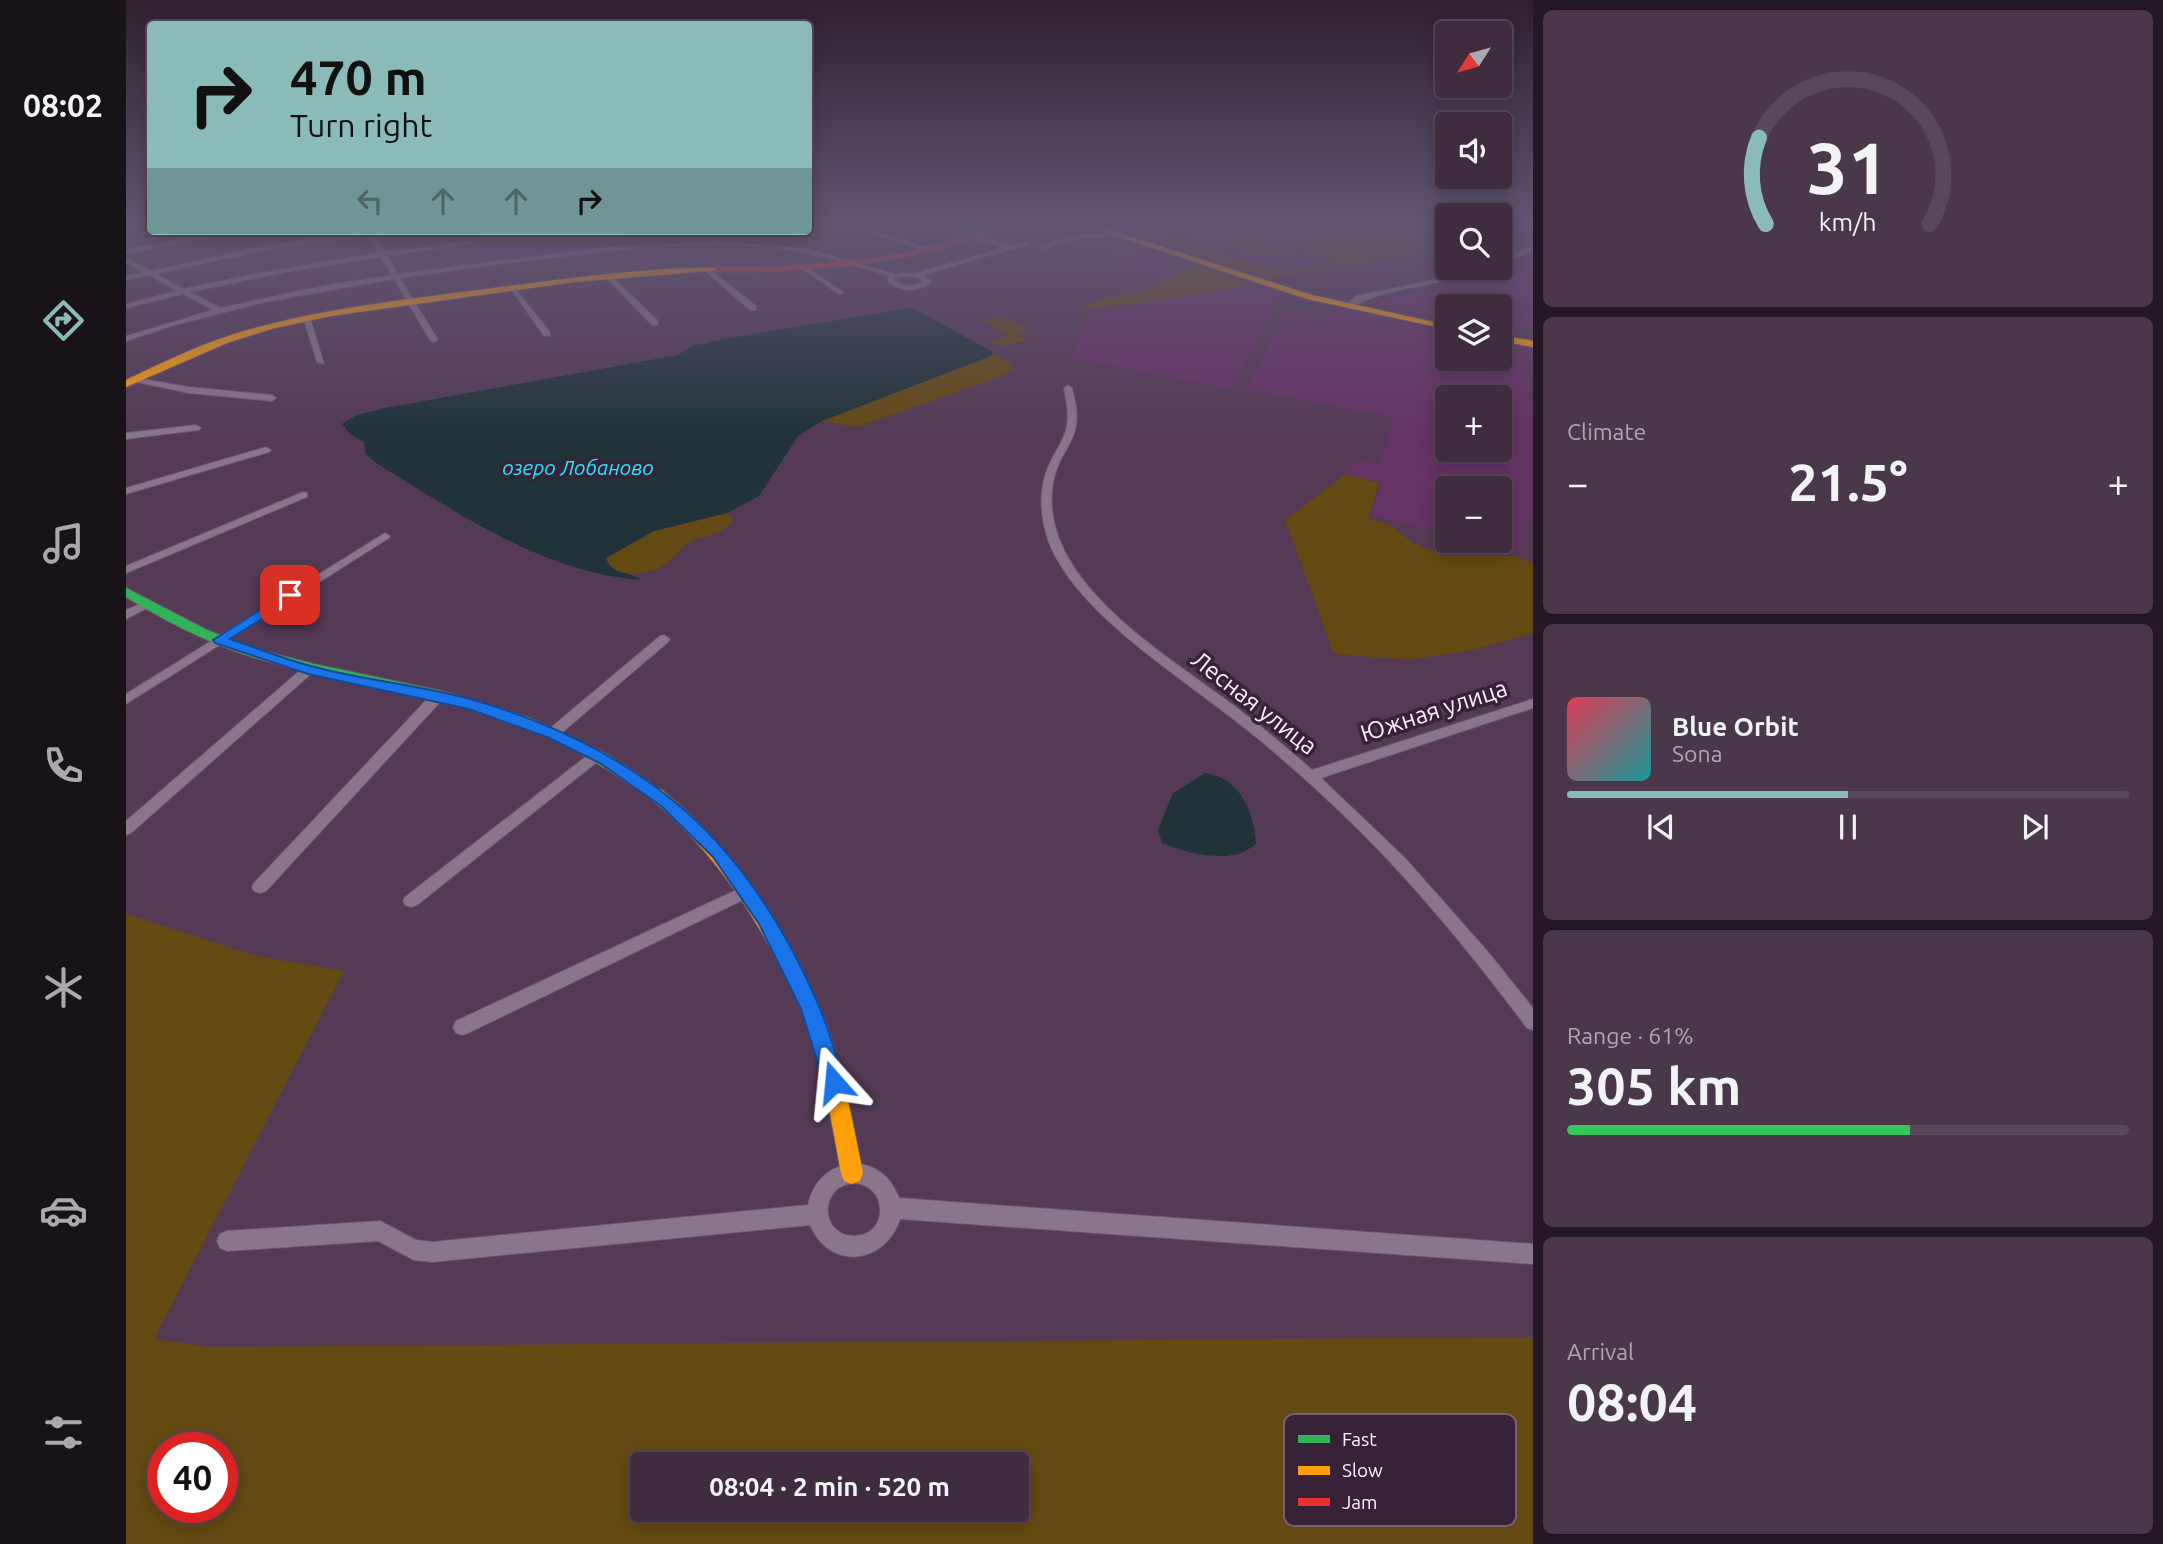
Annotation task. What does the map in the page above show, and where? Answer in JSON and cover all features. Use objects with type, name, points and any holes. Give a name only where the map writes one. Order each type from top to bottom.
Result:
[{"type":"street","points":[[126,306],[167,294]]},
{"type":"street","points":[[188,294],[218,310]]},
{"type":"street","points":[[126,340],[218,310],[285,294]]},
{"type":"street","points":[[407,294],[434,340]]},
{"type":"street","points":[[132,377],[225,340],[306,318],[461,294]]},
{"type":"street","points":[[516,294],[547,334]]},
{"type":"street","points":[[626,294],[655,323]]},
{"type":"street","points":[[736,294],[753,308]]},
{"type":"street","points":[[1304,294],[1435,324]]},
{"type":"street","points":[[1307,294],[1349,306]]},
{"type":"street","points":[[1349,306],[1359,298],[1378,294]]},
{"type":"street","points":[[306,318],[321,362]]},
{"type":"street","points":[[1512,339],[1533,343]]},
{"type":"street","points":[[132,377],[188,390],[272,398]]},
{"type":"street","name":"Лесная улица","points":[[1068,388],[1074,421],[1070,438],[1047,488],[1049,525],[1061,558],[1092,599],[1119,626],[1222,702],[1310,775],[1400,863],[1499,977],[1533,1022]]},
{"type":"street","points":[[126,436],[196,428]]},
{"type":"street","points":[[126,491],[266,450]]},
{"type":"street","points":[[126,570],[303,495]]},
{"type":"street","points":[[126,700],[385,536]]},
{"type":"street","points":[[126,592],[145,605],[219,640],[308,670],[472,705],[553,733],[597,755],[667,802],[719,853],[747,891],[765,919],[810,1008],[834,1082],[852,1172]]},
{"type":"street","points":[[126,615],[145,605]]},
{"type":"street","points":[[553,733],[664,639]]},
{"type":"street","points":[[126,829],[308,670]]},
{"type":"street","points":[[260,887],[437,697]]},
{"type":"street","name":"Южная улица","points":[[1310,775],[1533,703]]},
{"type":"street","points":[[411,901],[597,755]]},
{"type":"street","points":[[462,1027],[747,891]]},
{"type":"street","points":[[852,1172],[878,1182],[884,1189],[891,1208],[887,1228],[881,1236],[863,1246],[853,1247],[833,1240],[821,1224],[818,1214],[818,1203],[826,1185],[843,1174],[852,1172]]},
{"type":"street","points":[[891,1208],[1533,1254]]},
{"type":"street","points":[[227,1241],[380,1231],[414,1250],[432,1252],[818,1214]]},
{"type":"shaded area","points":[[1132,294],[1192,294],[1091,310],[1080,308],[1103,298]]},
{"type":"shaded area","points":[[1192,294],[1280,295],[1230,389],[1073,358],[1091,310]]},
{"type":"shaded area","points":[[1405,294],[1435,294],[1435,315],[1369,304]]},
{"type":"shaded area","points":[[1512,294],[1533,294],[1533,332],[1512,328]]},
{"type":"shaded area","points":[[1331,306],[1435,328],[1435,371],[1512,371],[1512,342],[1533,346],[1533,355],[1519,379],[1533,382],[1524,399],[1533,402],[1533,520],[1523,518],[1520,552],[1512,550],[1512,476],[1435,476],[1435,531],[1371,516],[1381,482],[1346,474],[1358,460],[1380,464],[1394,417],[1247,389],[1286,312],[1325,319]]},
{"type":"shaded area","points":[[1003,316],[1029,330],[1017,334],[1027,340],[1000,346],[990,341],[1009,336],[983,321]]},
{"type":"shaded area","points":[[993,352],[1010,364],[1012,369],[1003,376],[857,427],[822,421],[991,356]]},
{"type":"shaded area","points":[[1346,474],[1379,483],[1368,518],[1391,526],[1412,542],[1435,553],[1515,556],[1533,563],[1533,633],[1473,650],[1409,660],[1334,654],[1285,520]]},
{"type":"shaded area","points":[[727,513],[733,521],[729,525],[719,532],[689,543],[657,569],[640,574],[623,573],[610,565],[606,558],[654,531]]},
{"type":"shaded area","points":[[126,914],[257,956],[344,971],[154,1339],[210,1347],[1533,1337],[1533,1544],[126,1544]]},
{"type":"water","name":"озеро Лобаново","points":[[909,308],[993,352],[991,356],[822,421],[798,436],[759,496],[727,513],[654,531],[606,558],[612,568],[641,580],[605,575],[569,565],[502,537],[376,463],[366,454],[364,442],[350,434],[342,424],[357,415],[385,408],[678,355],[692,346],[713,341]]},
{"type":"water","points":[[1205,773],[1217,776],[1236,789],[1248,808],[1256,844],[1243,852],[1211,856],[1162,843],[1158,830],[1173,793]]},
{"type":"traffic: fast","points":[[126,592],[218,640],[251,652],[314,669],[474,704],[525,721],[602,759],[656,794]]},
{"type":"traffic: slow","points":[[126,384],[181,358],[269,327],[331,313],[466,294]]},
{"type":"traffic: slow","points":[[1301,294],[1435,324]]},
{"type":"traffic: slow","points":[[1512,340],[1533,344]]},
{"type":"traffic: slow","points":[[656,794],[677,811],[714,849],[746,891],[799,985],[815,1019],[829,1064],[852,1173]]},
{"type":"route","points":[[290,595],[219,640],[239,649],[308,670],[472,705],[553,733],[605,759],[667,802],[719,853],[765,919],[810,1008],[834,1082]]}]
